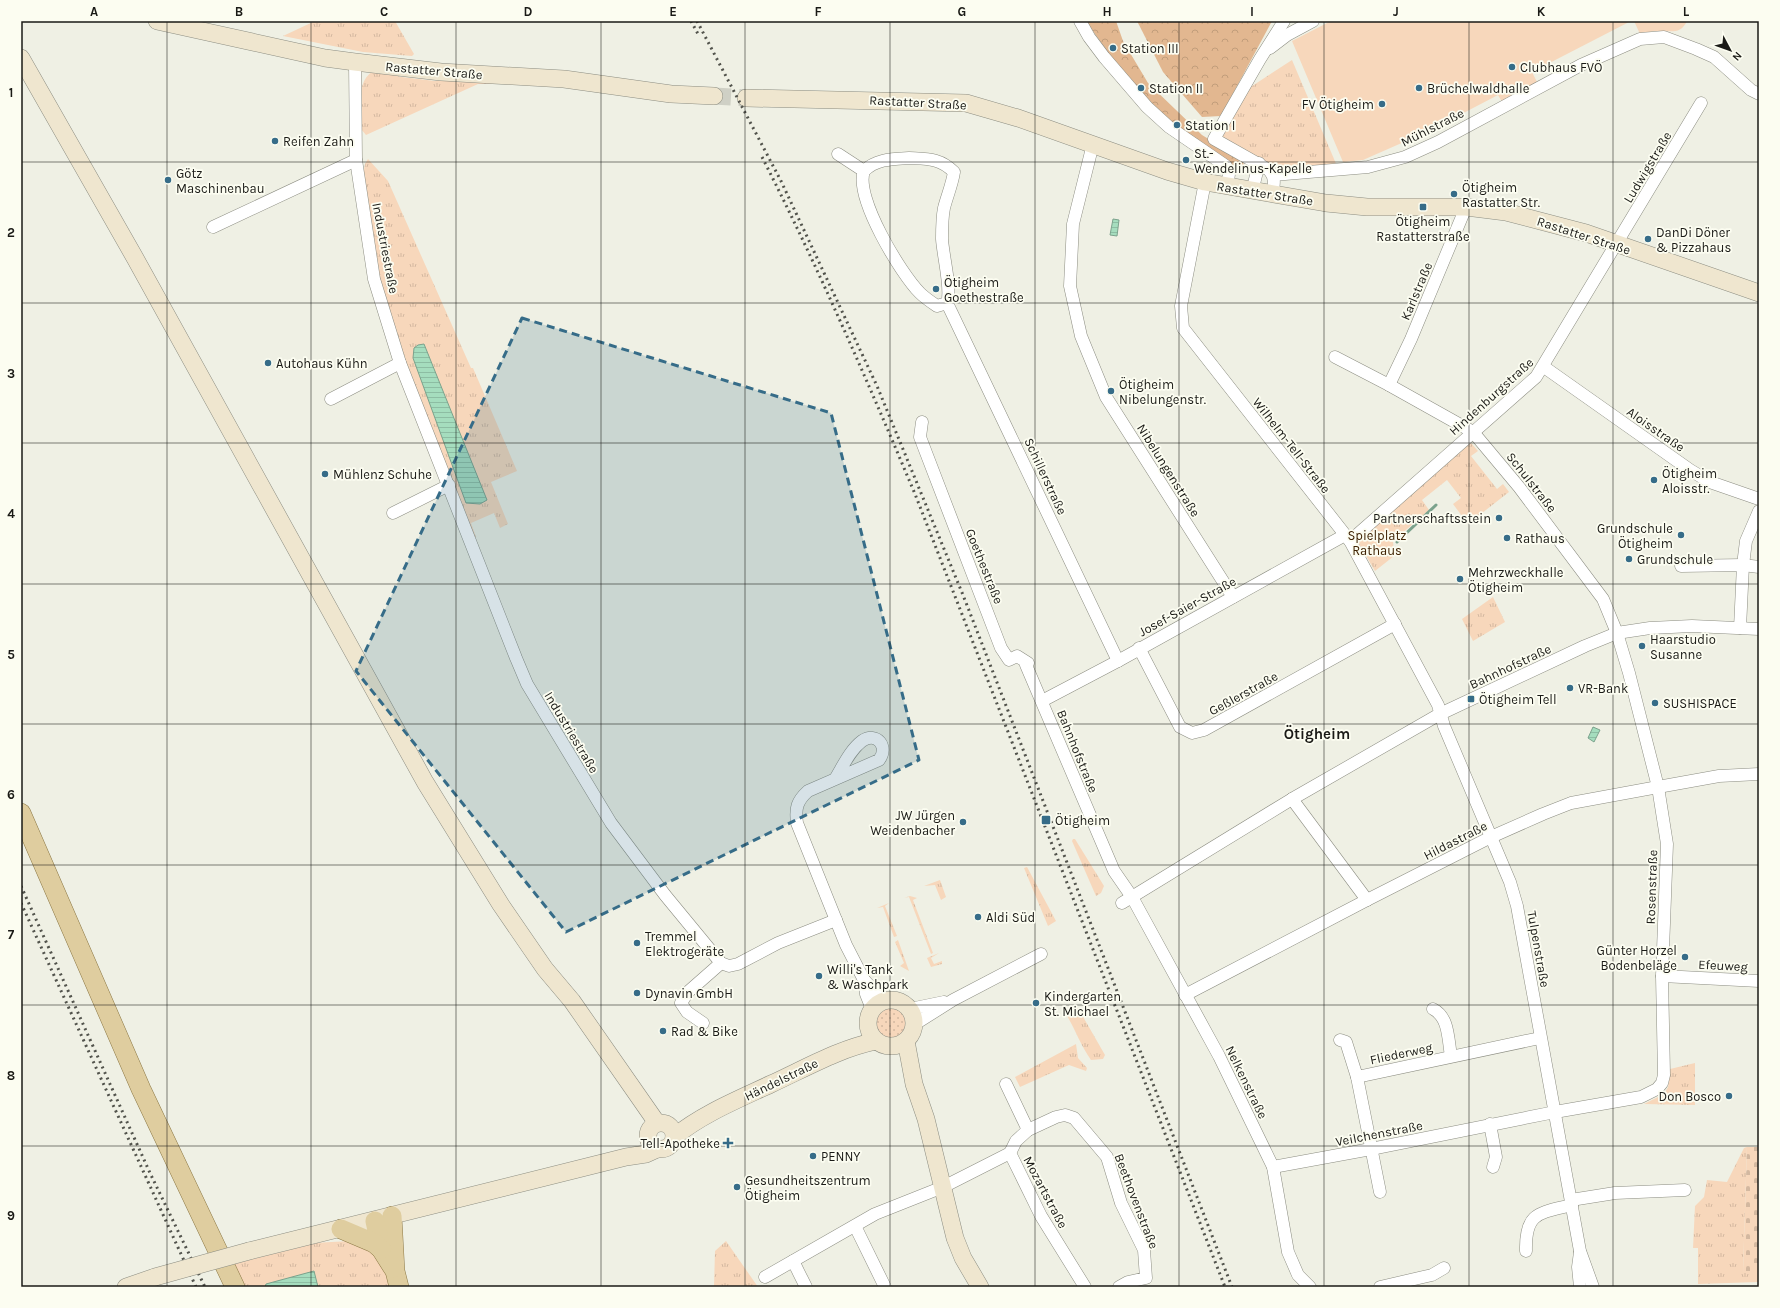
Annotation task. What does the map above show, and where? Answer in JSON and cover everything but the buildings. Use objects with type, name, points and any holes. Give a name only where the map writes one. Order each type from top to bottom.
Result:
[{"type":"main road","points":[[21,813],[141,1089],[236,1287]]},
{"type":"main road","points":[[381,1249],[383,1218]]},
{"type":"main road","points":[[383,1218],[397,1279]]},
{"type":"main road","points":[[342,1229],[374,1243],[381,1249],[397,1279]]},
{"type":"street","name":"Rastatter Straße","points":[[157,21],[325,58],[441,72],[564,79],[671,94],[714,96]]},
{"type":"street","points":[[1080,21],[1089,37],[1104,57],[1147,107],[1169,127],[1226,166],[1229,174],[1227,187]]},
{"type":"street","points":[[1272,195],[1274,182],[1273,175],[1259,163],[1214,139],[1260,59],[1284,21]]},
{"type":"street","points":[[1260,59],[1272,46],[1312,21]]},
{"type":"street","name":"Mühlstraße","points":[[1273,175],[1368,167],[1405,157],[1438,142],[1581,65],[1640,39],[1664,37],[1696,48],[1714,57],[1751,90],[1759,94]]},
{"type":"street","points":[[21,58],[132,252],[425,782],[501,905],[545,969],[572,1001],[659,1134]]},
{"type":"street","name":"Industriestraße","points":[[355,62],[356,160],[374,280],[400,363],[516,658],[530,689],[611,822],[665,895],[721,963]]},
{"type":"street","name":"Rastatter Straße","points":[[746,98],[966,103],[994,110],[1167,171],[1205,182],[1272,195],[1367,206],[1466,207],[1506,212],[1586,233],[1759,294]]},
{"type":"street","name":"Ludwigstraße","points":[[1617,244],[1701,103]]},
{"type":"street","name":"Nibelungenstraße","points":[[1093,144],[1073,224],[1070,286],[1081,336],[1106,397],[1232,597]]},
{"type":"street","points":[[838,154],[864,171],[862,183],[865,198],[890,251],[907,277],[920,292],[937,306],[948,303]]},
{"type":"street","name":"Schillerstraße","points":[[864,171],[874,163],[886,160],[909,158],[945,163],[954,172],[953,181],[944,210],[942,225],[944,260],[950,296],[948,303],[1118,661]]},
{"type":"street","points":[[213,227],[356,160]]},
{"type":"street","points":[[1252,192],[1259,163]]},
{"type":"street","name":"Wilhelm-Tell-Straße","points":[[1205,182],[1181,306],[1183,328],[1348,538],[1438,705],[1440,714]]},
{"type":"street","name":"Karlstraße","points":[[1389,385],[1411,339],[1466,207]]},
{"type":"street","name":"Hindenburgstraße","points":[[1348,538],[1536,377],[1544,367],[1617,244]]},
{"type":"street","points":[[1336,356],[1473,432]]},
{"type":"street","points":[[331,400],[400,363]]},
{"type":"street","name":"Aloisstraße","points":[[1544,367],[1690,470],[1710,482],[1759,498]]},
{"type":"street","name":"Goethestraße","points":[[922,422],[920,437],[1001,648],[1009,660],[1017,656],[1028,663],[1026,665],[1042,701]]},
{"type":"street","name":"Schulstraße","points":[[1473,432],[1519,487],[1604,600],[1617,633]]},
{"type":"street","points":[[394,513],[449,485]]},
{"type":"street","points":[[1740,628],[1742,565],[1746,541],[1759,511]]},
{"type":"street","name":"Josef-Saier-Straße","points":[[1042,701],[1118,661],[1232,597],[1348,538]]},
{"type":"street","points":[[1681,566],[1742,565],[1759,567]]},
{"type":"street","name":"Geßlerstraße","points":[[1139,648],[1180,727],[1192,733],[1204,730],[1395,624]]},
{"type":"street","name":"Bahnhofstraße","points":[[1042,701],[1084,804],[1127,900],[1292,799],[1440,714],[1617,633],[1650,628],[1692,626],[1759,629]]},
{"type":"street","name":"Rosenstraße","points":[[1555,1112],[1641,1097],[1657,1089],[1662,1083],[1664,1075],[1662,976],[1667,844],[1658,787],[1629,673],[1617,633]]},
{"type":"street","name":"Tulpenstraße","points":[[1440,714],[1510,882],[1517,906],[1580,1251],[1593,1287]]},
{"type":"street","name":"Hildastraße","points":[[1185,995],[1366,900],[1491,837],[1571,803],[1719,776],[1759,774]]},
{"type":"street","points":[[835,779],[808,791],[798,800],[795,810],[797,823],[836,920],[864,980],[878,1005]]},
{"type":"street","points":[[1292,799],[1366,900]]},
{"type":"street","name":"Nelkenstraße","points":[[1127,900],[1185,995],[1218,1056],[1273,1167],[1288,1252],[1298,1275],[1310,1287]]},
{"type":"street","points":[[703,1023],[687,1012],[682,1003],[688,992],[721,963],[729,966],[738,964],[778,943],[836,920]]},
{"type":"street","points":[[912,1017],[953,1000],[1041,954]]},
{"type":"street","name":"Efeuweg","points":[[1662,976],[1759,981]]},
{"type":"street","points":[[898,1001],[912,1017],[912,1034],[899,1044],[881,1044],[872,1034],[869,1016],[878,1005],[898,1001]]},
{"type":"street","name":"Fliederweg","points":[[1433,1009],[1441,1013],[1445,1020],[1451,1056]]},
{"type":"street","name":"Händelstraße","points":[[383,1218],[626,1157],[659,1134],[691,1125],[733,1102],[829,1055],[859,1044],[872,1034]]},
{"type":"street","name":"Fliederweg","points":[[1357,1077],[1540,1038]]},
{"type":"street","name":"Fliederweg","points":[[1340,1040],[1346,1042],[1357,1077],[1380,1192]]},
{"type":"street","points":[[899,1044],[926,1119],[955,1238],[963,1258],[980,1287]]},
{"type":"street","points":[[1006,1084],[1028,1130]]},
{"type":"street","name":"Veilchenstraße","points":[[1273,1167],[1555,1112]]},
{"type":"street","name":"Beethovenstraße","points":[[1010,1152],[1016,1141],[1028,1130],[1056,1117],[1065,1115],[1074,1118],[1107,1157],[1121,1202],[1144,1250],[1146,1278],[1128,1282],[1119,1287]]},
{"type":"street","points":[[1490,1124],[1496,1157],[1493,1167]]},
{"type":"street","name":"Mozartstraße","points":[[765,1277],[875,1214],[943,1187],[1010,1152],[1041,1216],[1085,1287]]},
{"type":"street","points":[[1526,1251],[1526,1236],[1530,1224],[1540,1212],[1615,1193],[1685,1190]]},
{"type":"street","points":[[126,1287],[155,1277],[249,1251],[383,1218]]},
{"type":"street","points":[[855,1226],[885,1287]]},
{"type":"street","name":"Tulpenstraße","points":[[1580,1251],[1578,1267],[1580,1287]]},
{"type":"street","points":[[793,1261],[806,1287]]},
{"type":"street","points":[[1380,1287],[1432,1275],[1444,1268]]},
{"type":"street","points":[[1584,1287],[1593,1287]]},
{"type":"highlighted area","points":[[522,318],[831,413],[919,760],[566,932],[356,671]]},
{"type":"green space","points":[[315,21],[395,21],[414,54],[412,56],[363,52],[283,36]]},
{"type":"green space","points":[[1086,21],[1116,21],[1123,41],[1148,83],[1202,135],[1241,159],[1246,168],[1245,174],[1233,172],[1155,110],[1124,76]]},
{"type":"green space","points":[[1137,21],[1272,21],[1221,116],[1202,117],[1163,72]]},
{"type":"green space","name":"Brüchelwaldhalle","points":[[1331,21],[1631,21],[1532,72],[1537,82],[1502,102],[1498,95],[1429,131],[1363,160],[1343,162],[1292,41]]},
{"type":"green space","points":[[1634,21],[1687,21],[1681,29],[1678,30],[1654,31],[1640,34]]},
{"type":"green space","points":[[1292,60],[1337,166],[1276,171],[1218,137],[1246,90]]},
{"type":"green space","points":[[373,71],[381,71],[401,77],[435,81],[453,77],[514,84],[478,84],[366,135],[361,129],[360,97],[361,90],[367,76]]},
{"type":"green space","points":[[368,159],[388,181],[471,368],[473,368],[517,471],[491,482],[508,524],[500,528],[494,513],[471,523],[476,537],[474,537],[393,330],[378,276],[363,175],[365,164]]},
{"type":"green space","name":"Spielplatz Rathaus","points":[[1471,443],[1478,451],[1471,456],[1497,489],[1503,484],[1509,492],[1468,524],[1453,504],[1461,498],[1447,480],[1422,500],[1429,510],[1393,541],[1394,556],[1375,571],[1356,539]]},
{"type":"green space","points":[[1493,597],[1505,622],[1473,641],[1462,619]]},
{"type":"green space","points":[[1075,839],[1104,886],[1101,893],[1096,896],[1072,841]]},
{"type":"green space","points":[[1027,867],[1056,921],[1048,926],[1024,868]]},
{"type":"green space","points":[[940,880],[946,897],[941,900],[935,885],[924,886]]},
{"type":"green space","points":[[910,896],[917,898],[913,900],[933,953],[931,954],[909,897],[904,898]]},
{"type":"green space","points":[[889,903],[885,906],[897,936],[894,937],[883,907],[877,908]]},
{"type":"green space","points":[[898,940],[909,971],[900,966],[904,963],[895,942]]},
{"type":"green space","points":[[939,953],[931,958],[934,964],[942,961],[942,964],[931,967],[927,958]]},
{"type":"green space","points":[[895,1005],[904,1010],[908,1016],[908,1030],[904,1036],[895,1041],[887,1041],[878,1036],[874,1030],[873,1019],[878,1010],[884,1006]]},
{"type":"green space","points":[[1078,1008],[1105,1055],[1103,1059],[1091,1060],[1066,1014]]},
{"type":"green space","points":[[1076,1044],[1078,1058],[1087,1068],[1086,1071],[1069,1065],[1020,1087],[1015,1077]]},
{"type":"green space","points":[[1695,1063],[1695,1105],[1644,1104],[1664,1094],[1668,1087],[1670,1069]]},
{"type":"green space","points":[[1747,1147],[1743,1272],[1759,1272],[1759,1282],[1698,1284],[1698,1248],[1693,1248],[1695,1206],[1704,1197],[1707,1180],[1727,1182],[1744,1148]]},
{"type":"green space","points":[[1747,1147],[1759,1147],[1759,1272],[1743,1272]]},
{"type":"green space","points":[[350,1241],[379,1255],[392,1287],[245,1287],[233,1262],[313,1243]]},
{"type":"green space","points":[[726,1241],[758,1287],[714,1287],[715,1251]]},
{"type":"shaded area","points":[[1113,219],[1119,220],[1117,236],[1110,235]]},
{"type":"shaded area","points":[[424,344],[487,500],[480,504],[466,503],[413,358],[414,348],[418,345]]},
{"type":"shaded area","points":[[1593,727],[1600,730],[1594,742],[1588,738]]},
{"type":"shaded area","points":[[314,1271],[318,1287],[265,1287],[266,1284]]},
{"type":"waterway","points":[[1397,542],[1436,505]]},
{"type":"tunnel","points":[[714,96],[746,98]]},
{"type":"railway","points":[[691,21],[698,34]]},
{"type":"railway","points":[[697,21],[781,181],[877,386],[963,595],[1232,1287]]},
{"type":"railway","points":[[762,157],[783,198],[842,324],[915,494],[1225,1287]]},
{"type":"railway","points":[[21,886],[150,1173],[205,1287]]},
{"type":"railway","points":[[21,903],[196,1287]]},
{"type":"place","name":"Station III","points":[[1113,48]]},
{"type":"place","name":"Clubhaus FVÖ","points":[[1512,67]]},
{"type":"place","name":"Station II","points":[[1141,88]]},
{"type":"place","name":"Brüchelwaldhalle","points":[[1419,88]]},
{"type":"place","name":"FV Ötigheim","points":[[1382,104]]},
{"type":"place","name":"Station I","points":[[1177,125]]},
{"type":"place","name":"Reifen Zahn","points":[[275,141]]},
{"type":"place","name":"St.- Wendelinus-Kapelle","points":[[1186,160]]},
{"type":"place","name":"Götz Maschinenbau","points":[[168,180]]},
{"type":"place","name":"Ötigheim Rastatter Str.","points":[[1454,194]]},
{"type":"place","name":"Ötigheim Rastatterstraße","points":[[1423,207]]},
{"type":"place","name":"DanDi Döner & Pizzahaus","points":[[1648,239]]},
{"type":"place","name":"Ötigheim Goethestraße","points":[[936,289]]},
{"type":"place","name":"Autohaus Kühn","points":[[268,363]]},
{"type":"place","name":"Ötigheim Nibelungenstr.","points":[[1111,391]]},
{"type":"place","name":"Mühlenz Schuhe","points":[[325,474]]},
{"type":"place","name":"Ötigheim Aloisstr.","points":[[1654,480]]},
{"type":"place","name":"Partnerschaftsstein","points":[[1499,518]]},
{"type":"place","name":"Grundschule Ötigheim","points":[[1681,535]]},
{"type":"place","name":"Rathaus","points":[[1507,538]]},
{"type":"place","name":"Grundschule","points":[[1629,559]]},
{"type":"place","name":"Mehrzweckhalle Ötigheim","points":[[1460,579]]},
{"type":"place","name":"Haarstudio Susanne","points":[[1642,646]]},
{"type":"place","name":"VR-Bank","points":[[1570,688]]},
{"type":"place","name":"Ötigheim Tell","points":[[1471,699]]},
{"type":"place","name":"SUSHISPACE","points":[[1655,703]]},
{"type":"place","name":"Ötigheim","points":[[1046,820]]},
{"type":"place","name":"JW Jürgen Weidenbacher","points":[[963,822]]},
{"type":"place","name":"Aldi Süd","points":[[978,917]]},
{"type":"place","name":"Tremmel Elektrogeräte","points":[[637,943]]},
{"type":"place","name":"Günter Horzel Bodenbeläge","points":[[1685,957]]},
{"type":"place","name":"Willi's Tank & Waschpark","points":[[819,976]]},
{"type":"place","name":"Dynavin GmbH","points":[[637,993]]},
{"type":"place","name":"Kindergarten St. Michael","points":[[1036,1003]]},
{"type":"place","name":"Rad & Bike","points":[[663,1031]]},
{"type":"place","name":"Don Bosco","points":[[1729,1096]]},
{"type":"place","name":"Tell-Apotheke","points":[[728,1143]]},
{"type":"place","name":"PENNY","points":[[813,1156]]},
{"type":"place","name":"Gesundheitszentrum Ötigheim","points":[[737,1187]]},
{"type":"district","name":"Ötigheim","points":[[1317,734]]}]
